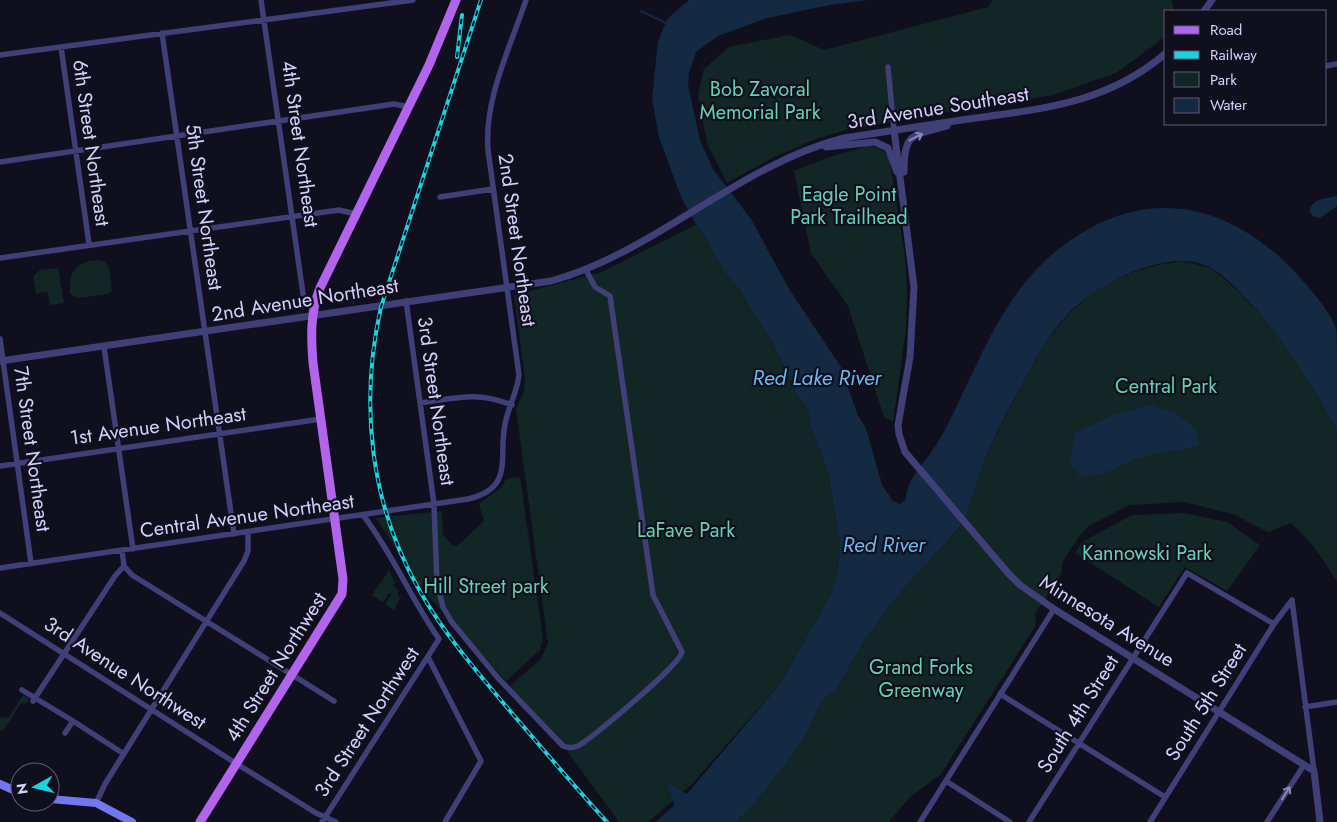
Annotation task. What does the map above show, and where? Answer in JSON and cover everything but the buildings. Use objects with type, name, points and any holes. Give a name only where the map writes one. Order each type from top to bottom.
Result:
[{"type":"main road","points":[[335,519],[313,363],[312,317],[318,293],[408,107],[456,0]]},
{"type":"main road","name":"4th Street Northwest","points":[[200,822],[342,594],[343,579],[335,519]]},
{"type":"main road","points":[[60,800],[96,803],[132,822]]},
{"type":"street","name":"4th Street Northeast","points":[[261,0],[303,294]]},
{"type":"street","points":[[0,55],[414,0]]},
{"type":"street","name":"2nd Street Northeast","points":[[495,485],[503,470],[504,430],[519,375],[493,189],[487,138],[488,114],[526,0]]},
{"type":"street","name":"5th Street Northeast","points":[[162,33],[234,534]]},
{"type":"street","name":"6th Street Northeast","points":[[61,47],[88,244]]},
{"type":"street","name":"3rd Avenue Southeast","points":[[610,258],[777,164],[813,148],[894,130],[1079,102],[1118,85],[1143,71],[1164,55]]},
{"type":"street","points":[[888,67],[894,130],[904,198]]},
{"type":"street","points":[[0,162],[177,134],[394,104],[408,107]]},
{"type":"street","points":[[904,198],[904,156],[909,140],[915,136],[971,119]]},
{"type":"street","points":[[845,142],[876,142],[888,148],[904,198]]},
{"type":"street","points":[[440,197],[493,189]]},
{"type":"street","name":"Minnesota Avenue","points":[[904,198],[914,287],[910,357],[898,434],[905,452],[1020,585],[1054,609],[1314,771]]},
{"type":"street","points":[[0,258],[292,216],[344,210],[356,214]]},
{"type":"street","name":"2nd Avenue Northeast","points":[[2,361],[551,281],[586,270],[610,258]]},
{"type":"street","name":"3rd Street Northeast","points":[[406,301],[434,504],[438,583],[443,607],[451,621],[498,678],[563,746],[574,747],[587,740],[678,662],[682,652],[653,595],[610,296],[595,288],[586,270]]},
{"type":"street","name":"7th Street Northeast","points":[[0,339],[31,563]]},
{"type":"street","points":[[104,347],[132,549]]},
{"type":"street","points":[[420,403],[476,395],[512,404]]},
{"type":"street","name":"1st Avenue Northeast","points":[[0,466],[321,419]]},
{"type":"street","name":"Central Avenue Northeast","points":[[0,568],[477,497],[495,485]]},
{"type":"street","name":"3rd Street Northwest","points":[[324,819],[439,638],[414,602],[385,546],[363,515]]},
{"type":"street","points":[[96,803],[151,709],[247,555],[248,532]]},
{"type":"street","points":[[122,550],[124,566],[132,575],[334,702]]},
{"type":"street","points":[[34,699],[115,576],[124,566]]},
{"type":"street","name":"South 4th Street","points":[[1028,822],[1187,573],[1274,624]]},
{"type":"street","name":"South 5th Street","points":[[1150,822],[1274,624],[1292,600],[1305,707]]},
{"type":"street","points":[[920,822],[1054,609]]},
{"type":"street","name":"3rd Avenue Northwest","points":[[0,613],[324,819],[336,822]]},
{"type":"street","points":[[428,657],[481,759],[481,764],[445,822]]},
{"type":"street","points":[[22,690],[124,754]]},
{"type":"street","points":[[1000,694],[1165,797]]},
{"type":"street","points":[[1320,822],[1305,707],[1337,702]]},
{"type":"street","points":[[65,733],[73,721]]},
{"type":"street","points":[[1267,822],[1304,765]]},
{"type":"street","points":[[946,781],[1010,822]]},
{"type":"green space","name":"Bob Zavoral Memorial Park","points":[[993,0],[1172,0],[1174,10],[1164,10],[1164,37],[1116,73],[1053,95],[848,129],[813,140],[772,158],[727,183],[707,143],[698,95],[704,69],[729,47],[790,35],[824,50],[988,7]]},
{"type":"green space","name":"Eagle Point Park Trailhead","points":[[869,146],[879,148],[889,156],[905,257],[907,290],[906,328],[893,422],[884,417],[848,306],[811,253],[794,171],[829,157]]},
{"type":"green space","name":"LaFave Park","points":[[696,225],[705,237],[724,272],[737,286],[773,344],[796,392],[808,410],[811,427],[829,476],[840,546],[838,571],[832,592],[780,684],[692,784],[648,822],[619,822],[565,748],[510,686],[541,659],[548,643],[516,409],[524,391],[525,378],[514,295],[602,272]]},
{"type":"green space","points":[[98,260],[105,262],[109,268],[112,291],[109,294],[77,298],[70,294],[72,274],[75,269],[84,263]]},
{"type":"green space","name":"Central Park","points":[[1183,261],[1211,268],[1236,289],[1276,331],[1309,380],[1337,430],[1337,582],[1317,551],[1291,523],[1268,532],[1233,514],[1185,502],[1129,505],[1089,526],[1078,538],[1063,561],[1061,574],[1035,614],[1036,625],[941,774],[910,797],[889,822],[737,822],[764,792],[802,742],[822,699],[836,690],[865,639],[897,596],[959,528],[967,513],[980,472],[993,440],[1028,373],[1059,325],[1077,306],[1098,290],[1122,277],[1150,267]]},
{"type":"green space","points":[[58,268],[64,303],[50,305],[48,292],[36,293],[33,276],[40,270]]},
{"type":"green space","name":"Hill Street park","points":[[520,477],[543,638],[540,650],[506,681],[426,594],[376,518],[442,511],[443,535],[453,546],[457,546],[484,521],[479,504],[501,488],[506,479]]},
{"type":"green space","name":"Kannowski Park","points":[[1184,513],[1227,522],[1260,545],[1227,591],[1185,567],[1159,607],[1075,553],[1082,542],[1132,515]]},
{"type":"green space","points":[[389,570],[395,583],[393,586],[399,591],[397,594],[400,599],[394,610],[385,604],[392,594],[389,593],[383,602],[372,595]]},
{"type":"green space","points":[[23,695],[30,698],[26,704],[21,703],[3,731],[0,730],[0,718],[9,717]]},
{"type":"water","name":"Red River","points":[[689,0],[868,0],[830,5],[767,18],[718,36],[696,52],[689,73],[688,85],[700,140],[713,169],[751,219],[789,289],[841,367],[858,416],[866,428],[882,485],[893,501],[900,504],[906,499],[911,480],[942,434],[997,324],[1025,283],[1060,248],[1091,228],[1122,215],[1153,209],[1183,209],[1213,216],[1242,229],[1269,248],[1296,273],[1328,313],[1337,334],[1337,430],[1277,334],[1238,290],[1213,269],[1197,262],[1178,261],[1158,264],[1137,270],[1117,279],[1082,301],[1055,330],[1026,376],[991,444],[967,513],[959,528],[897,596],[865,639],[836,690],[822,700],[802,742],[764,792],[737,822],[655,822],[674,806],[667,787],[670,784],[687,794],[780,684],[832,592],[838,571],[840,546],[829,476],[811,427],[808,410],[796,392],[773,344],[737,286],[724,272],[705,237],[696,225],[681,197],[659,137],[652,99],[658,41],[668,18]]},
{"type":"water","points":[[1337,196],[1337,206],[1320,218],[1314,217],[1309,211],[1316,201]]},
{"type":"water","points":[[1149,405],[1176,413],[1197,430],[1199,446],[1140,457],[1105,473],[1084,477],[1076,471],[1070,462],[1075,433],[1111,416]]},
{"type":"waterway","points":[[641,11],[666,23]]},
{"type":"railway","points":[[481,0],[381,307],[374,344],[371,380],[374,454],[380,490],[390,525],[404,560],[430,609],[451,639],[486,682],[607,822]]},
{"type":"railway","points":[[457,57],[462,15]]},
{"type":"water label","name":"Red Lake River","points":[[817,378]]},
{"type":"park label","name":"Grand Forks Greenway","points":[[921,678]]}]
